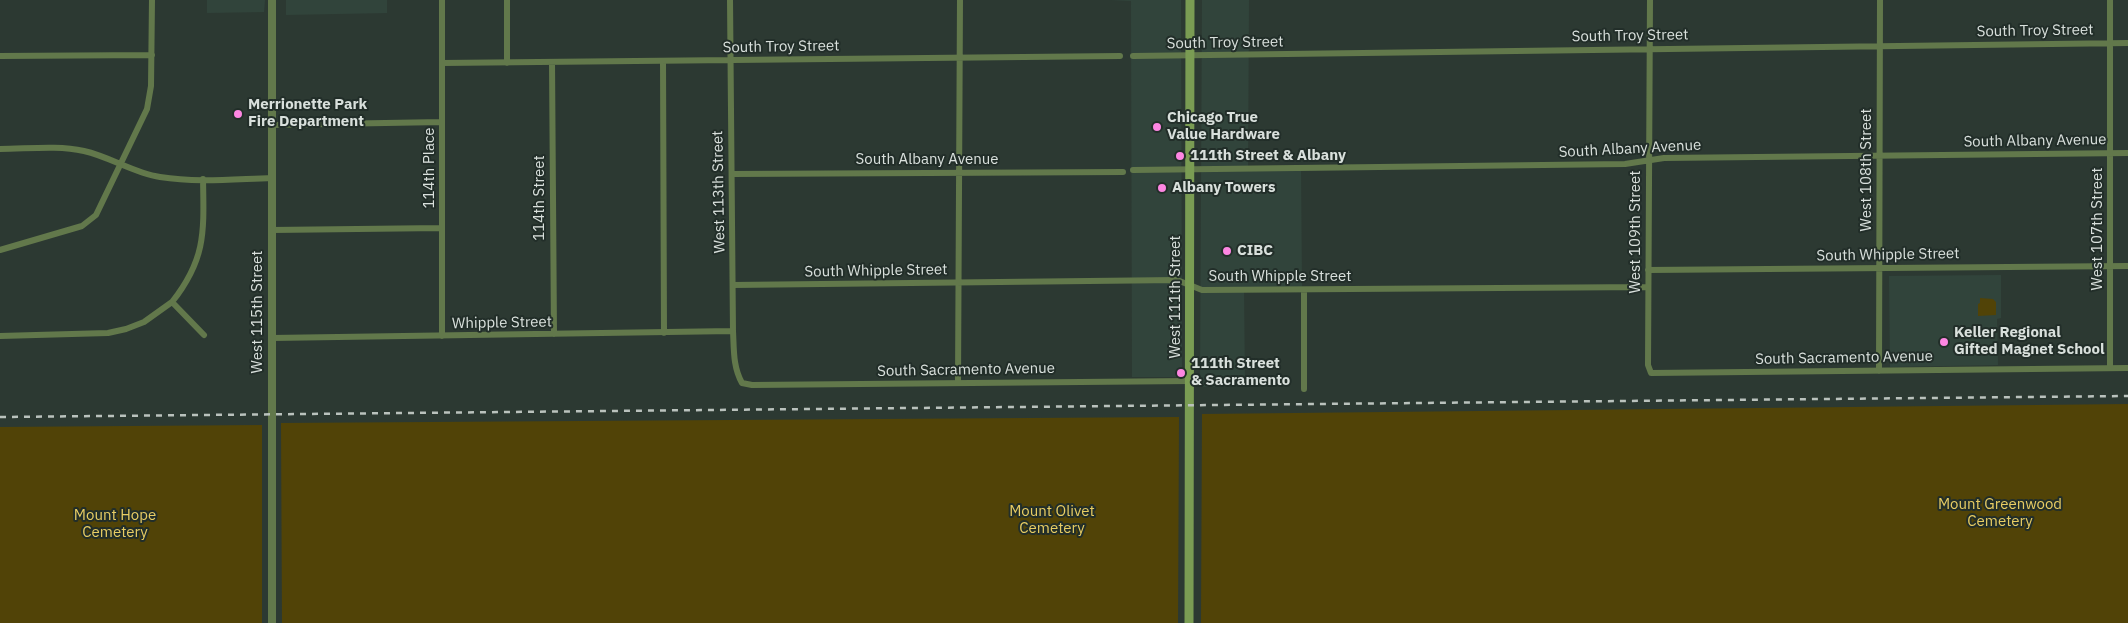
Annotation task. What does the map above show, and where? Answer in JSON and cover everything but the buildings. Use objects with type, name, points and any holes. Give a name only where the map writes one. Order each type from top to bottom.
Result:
[{"type":"main road","name":"West 111th Street","points":[[1189,623],[1190,0]]},
{"type":"street","points":[[0,250],[82,226],[96,215],[147,109],[151,86],[152,0]]},
{"type":"street","name":"West 115th Street","points":[[272,0],[272,623]]},
{"type":"street","name":"114th Place","points":[[442,0],[442,336]]},
{"type":"street","points":[[506,0],[506,62]]},
{"type":"street","name":"West 113th Street","points":[[730,0],[733,332],[734,362],[736,373],[742,383]]},
{"type":"street","points":[[958,382],[960,0]]},
{"type":"street","name":"West 109th Street","points":[[1650,0],[1648,366],[1651,373]]},
{"type":"street","name":"West 108th Street","points":[[1878,371],[1880,0]]},
{"type":"street","name":"West 107th Street","points":[[2110,0],[2110,368]]},
{"type":"street","name":"South Troy Street","points":[[1133,56],[2128,43]]},
{"type":"street","points":[[0,56],[152,55]]},
{"type":"street","name":"South Troy Street","points":[[442,63],[1120,56]]},
{"type":"street","points":[[663,61],[664,333]]},
{"type":"street","name":"114th Street","points":[[552,62],[554,334]]},
{"type":"street","points":[[272,125],[442,122]]},
{"type":"street","points":[[0,149],[73,149],[96,154],[121,166],[160,177],[203,179],[272,178]]},
{"type":"street","name":"South Albany Avenue","points":[[1133,170],[1625,164],[1664,158],[2128,153]]},
{"type":"street","name":"South Albany Avenue","points":[[732,174],[1123,172]]},
{"type":"street","points":[[0,336],[108,333],[144,322],[172,302],[193,271],[201,246],[204,224],[203,179]]},
{"type":"street","points":[[272,230],[442,228]]},
{"type":"street","name":"South Whipple Street","points":[[1648,270],[2128,266]]},
{"type":"street","name":"South Whipple Street","points":[[733,285],[1177,280],[1202,290],[1648,287]]},
{"type":"street","points":[[1304,290],[1304,389]]},
{"type":"street","points":[[172,302],[204,335]]},
{"type":"street","name":"Whipple Street","points":[[272,338],[733,332]]},
{"type":"street","name":"South Sacramento Avenue","points":[[1651,373],[2128,368]]},
{"type":"street","name":"South Sacramento Avenue","points":[[742,383],[752,386],[958,382],[1190,381]]},
{"type":"shaded area","points":[[207,0],[265,0],[264,12],[207,13]]},
{"type":"shaded area","points":[[286,0],[387,0],[387,13],[286,15]]},
{"type":"shaded area","points":[[1111,0],[1181,0],[1182,377],[1132,377],[1131,1]]},
{"type":"shaded area","points":[[1202,0],[1249,0],[1248,170],[1301,169],[1302,289],[1244,290],[1245,386],[1200,387]]},
{"type":"shaded area","name":"Keller Regional Gifted Magnet School","points":[[2001,275],[2001,318],[1997,319],[1998,365],[1890,367],[1889,276]]},
{"type":"green space","points":[[1980,298],[1993,299],[1996,302],[1996,315],[1978,316]]},
{"type":"green space","name":"Mount Greenwood Cemetery","points":[[2128,404],[2128,623],[1201,623],[1202,414]]},
{"type":"green space","name":"Mount Olivet Cemetery","points":[[1179,417],[1178,623],[282,623],[281,423]]},
{"type":"green space","name":"Mount Hope Cemetery","points":[[262,425],[262,623],[0,623],[0,427]]},
{"type":"railway","points":[[0,417],[2128,396]]},
{"type":"place","name":"Merrionette Park Fire Department","points":[[238,114]]},
{"type":"place","name":"Chicago True Value Hardware","points":[[1157,127]]},
{"type":"place","name":"111th Street & Albany","points":[[1180,156]]},
{"type":"place","name":"Albany Towers","points":[[1162,188]]},
{"type":"place","name":"CIBC","points":[[1227,251]]},
{"type":"place","name":"Keller Regional Gifted Magnet School","points":[[1944,342]]},
{"type":"place","name":"111th Street & Sacramento","points":[[1181,373]]}]
